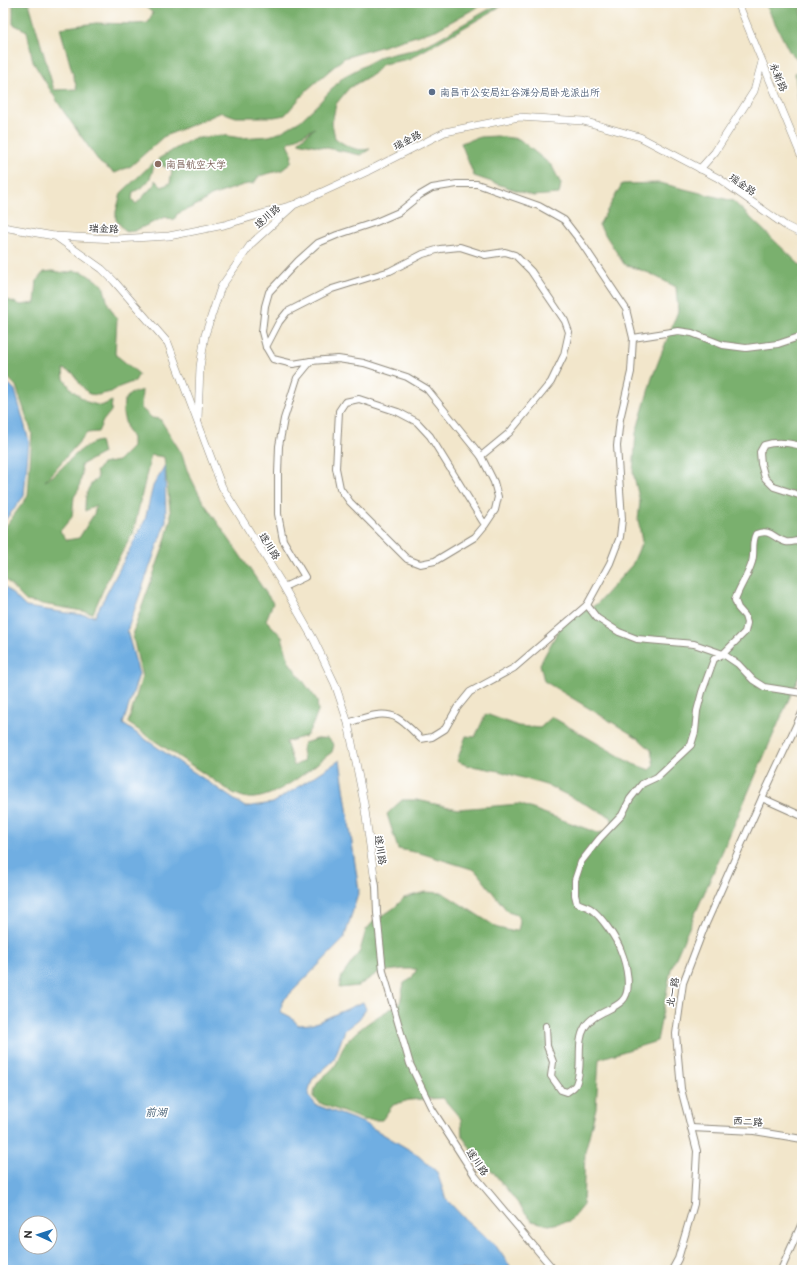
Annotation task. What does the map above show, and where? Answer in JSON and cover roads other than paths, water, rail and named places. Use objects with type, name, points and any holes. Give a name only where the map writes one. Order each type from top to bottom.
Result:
[{"type":"street","name":"永新路","points":[[738,3],[802,158]]},
{"type":"street","points":[[700,169],[715,152],[754,91],[762,62]]},
{"type":"street","name":"瑞金路","points":[[3,227],[54,236],[116,239],[169,236],[224,225],[296,204],[368,171],[445,132],[519,117],[582,121],[640,136],[718,178],[786,226],[802,234]]},
{"type":"street","points":[[348,723],[366,717],[383,714],[397,718],[421,739],[432,738],[445,729],[457,708],[470,692],[514,668],[587,605],[610,563],[620,537],[622,519],[617,446],[620,420],[631,372],[633,338],[626,309],[581,242],[564,220],[539,206],[477,184],[457,184],[432,188],[420,195],[399,212],[318,243],[298,261],[269,292],[265,306],[262,332],[266,347],[273,359],[293,364],[338,359],[357,362],[406,376],[428,389],[481,456],[494,482],[498,497],[495,510],[485,526],[474,537],[435,561],[420,564],[407,559],[350,502],[340,488],[336,468],[338,418],[339,411],[345,402],[359,399],[398,412],[417,422],[430,436],[485,526]]},
{"type":"street","name":"遂川路","points":[[198,422],[200,367],[205,335],[221,288],[251,244],[296,204]]},
{"type":"street","name":"遂川路","points":[[54,236],[102,269],[168,343],[222,487],[284,587],[314,640],[335,684],[348,723],[364,803],[376,886],[377,913],[383,971],[410,1064],[432,1109],[475,1176],[554,1270]]},
{"type":"street","points":[[266,347],[279,322],[287,312],[332,289],[390,271],[423,254],[440,249],[460,247],[485,255],[505,252],[515,255],[531,271],[565,321],[569,332],[564,355],[551,382],[509,433],[481,456]]},
{"type":"street","points":[[633,338],[678,331],[692,333],[723,345],[746,348],[778,344],[802,336]]},
{"type":"street","points":[[284,587],[305,577],[283,540],[278,514],[279,446],[284,419],[297,378],[311,361]]},
{"type":"street","points":[[802,446],[772,442],[764,444],[760,452],[761,464],[766,478],[774,487],[802,496]]},
{"type":"street","points":[[546,1026],[547,1046],[553,1062],[552,1076],[561,1090],[567,1092],[576,1085],[579,1069],[580,1040],[585,1026],[594,1018],[623,1000],[629,986],[621,951],[615,939],[591,909],[577,903],[575,895],[576,880],[581,862],[599,839],[622,815],[630,799],[642,784],[657,777],[691,745],[695,732],[697,710],[714,659],[723,654],[745,632],[747,623],[745,616],[738,608],[735,600],[738,590],[753,560],[753,539],[756,534],[763,531],[770,532],[786,542],[793,542],[802,539]]},
{"type":"street","points":[[587,605],[597,618],[619,632],[637,639],[694,644],[723,654],[738,664],[753,680],[764,687],[802,693]]},
{"type":"street","name":"北一路","points":[[672,1270],[678,1259],[694,1204],[697,1151],[681,1088],[676,1034],[683,983],[704,928],[762,798],[800,724],[802,713]]},
{"type":"street","points":[[762,798],[802,816]]},
{"type":"street","name":"西二路","points":[[691,1128],[754,1131],[802,1138]]},
{"type":"street","points":[[781,1270],[802,1223]]},
{"type":"water","points":[[3,378],[15,390],[29,441],[24,496],[3,523]]},
{"type":"water","name":"前湖","points":[[165,465],[166,521],[127,631],[139,674],[123,724],[245,807],[273,803],[340,760],[359,891],[344,939],[282,1002],[281,1012],[291,1017],[298,1025],[313,1024],[363,1002],[366,1009],[359,1019],[345,1030],[334,1060],[312,1080],[308,1095],[316,1105],[364,1123],[415,1153],[437,1172],[446,1199],[466,1220],[496,1246],[512,1269],[515,1270],[3,1270],[3,585],[26,607],[95,616],[145,520],[153,486]]},
{"type":"place","name":"南昌市公安局红谷滩分局卧龙派出所","points":[[432,92]]},
{"type":"place","name":"南昌航空大学","points":[[158,164]]}]
